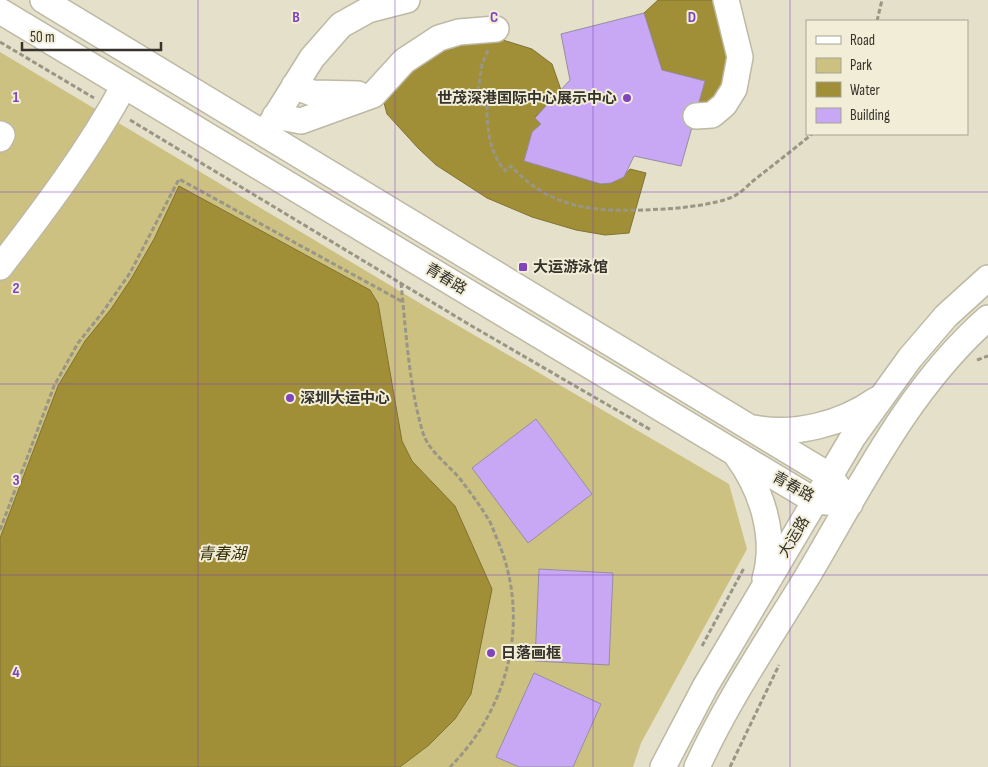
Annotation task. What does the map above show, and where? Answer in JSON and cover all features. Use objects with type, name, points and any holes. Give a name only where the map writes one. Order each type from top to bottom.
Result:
[{"type":"street","name":"青春路","points":[[43,0],[270,125],[830,476],[850,504]]},
{"type":"street","points":[[270,125],[312,58],[341,25],[368,10],[407,0]]},
{"type":"street","points":[[696,116],[712,115],[724,105],[734,89],[740,57],[726,0]]},
{"type":"street","name":"青春路","points":[[0,10],[815,501],[850,504]]},
{"type":"street","points":[[270,125],[301,121],[373,95],[404,61],[439,38],[458,32],[493,38]]},
{"type":"street","points":[[0,267],[43,212],[124,86]]},
{"type":"street","points":[[294,86],[312,93],[373,95]]},
{"type":"street","points":[[0,134],[2,135],[0,138]]},
{"type":"street","name":"大运路","points":[[663,767],[681,730],[762,590],[830,476],[880,398],[910,358],[946,316],[988,278]]},
{"type":"street","name":"大运路","points":[[697,767],[730,704],[915,400],[943,363],[988,318]]},
{"type":"street","points":[[749,427],[782,431],[818,425],[856,412],[880,398]]},
{"type":"street","points":[[735,453],[756,489],[768,529],[769,560],[762,590]]},
{"type":"path","points":[[877,20],[882,0]]},
{"type":"path","points":[[493,38],[482,64],[476,105],[487,105],[487,126],[497,161],[505,171],[511,166],[545,194],[572,205],[603,211],[683,208],[732,198],[811,135]]},
{"type":"path","points":[[0,42],[401,283],[655,432]]},
{"type":"path","points":[[0,530],[54,386],[78,343],[130,273],[179,179],[403,302]]},
{"type":"path","points":[[401,283],[409,360],[424,434],[488,518],[506,562],[514,602],[512,645],[504,684],[488,718],[467,750],[450,767]]},
{"type":"path","points":[[699,652],[745,566]]},
{"type":"green space","name":"深圳大运中心","points":[[0,52],[433,311],[729,484],[747,549],[641,743],[633,767],[0,767]]},
{"type":"water","points":[[658,0],[712,0],[716,5],[726,37],[729,67],[727,78],[722,88],[715,98],[706,104],[698,107],[704,81],[662,70],[644,13]]},
{"type":"water","points":[[493,37],[532,49],[552,64],[561,90],[535,117],[541,124],[532,132],[525,161],[601,184],[617,180],[630,169],[646,173],[629,233],[605,235],[576,230],[532,217],[487,198],[436,165],[387,114],[383,99],[393,85],[442,48]]},
{"type":"water","name":"青春湖","points":[[179,186],[370,290],[378,303],[402,441],[412,461],[455,506],[492,589],[471,694],[455,719],[429,745],[400,767],[0,767],[0,538],[58,386],[85,341],[111,309],[131,279],[154,239]]},
{"type":"building","name":"世茂深港国际中心展示中心","points":[[644,13],[662,70],[705,81],[681,166],[634,156],[624,177],[611,183],[601,184],[524,161],[532,132],[541,124],[535,118],[570,80],[561,34]]},
{"type":"building","points":[[536,419],[592,494],[528,543],[472,468]]},
{"type":"building","points":[[539,569],[613,573],[609,665],[535,661]]},
{"type":"building","points":[[534,673],[601,704],[573,767],[519,767],[496,757]]},
{"type":"place","name":"世茂深港国际中心展示中心","points":[[627,98]]},
{"type":"place","name":"大运游泳馆","points":[[523,267]]},
{"type":"place","name":"深圳大运中心","points":[[290,398]]},
{"type":"place","name":"日落画框","points":[[491,653]]}]
